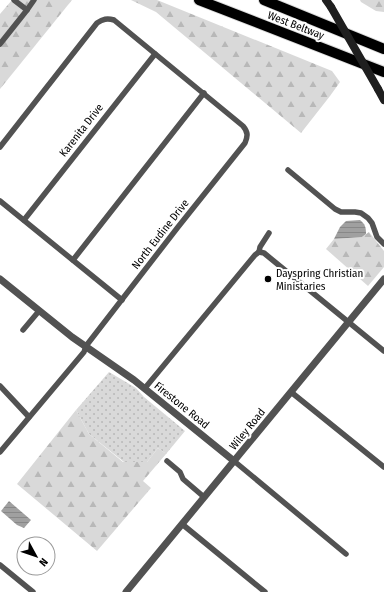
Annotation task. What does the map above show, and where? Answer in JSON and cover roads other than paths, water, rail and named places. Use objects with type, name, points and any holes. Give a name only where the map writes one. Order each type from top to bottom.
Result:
[{"type":"highway","name":"West Beltway","points":[[199,0],[384,72]]},
{"type":"highway","name":"West Beltway","points":[[264,0],[384,49]]},
{"type":"main road","points":[[328,4],[384,100]]},
{"type":"street","points":[[14,0],[26,10]]},
{"type":"street","points":[[0,44],[34,0]]},
{"type":"street","points":[[0,147],[96,23],[106,18],[114,20],[204,93],[73,260]]},
{"type":"street","name":"Karenita Drive","points":[[24,220],[155,54]]},
{"type":"street","name":"North Eudine Drive","points":[[0,452],[84,352],[86,346],[247,138],[246,129],[204,93]]},
{"type":"street","points":[[288,170],[335,209],[341,212],[362,213],[372,223],[377,237],[384,244]]},
{"type":"street","points":[[0,201],[122,300]]},
{"type":"street","points":[[145,388],[259,252],[260,247],[269,233]]},
{"type":"street","points":[[259,252],[264,253],[384,351]]},
{"type":"street","name":"Firestone Road","points":[[0,279],[72,337],[145,388],[346,554]]},
{"type":"street","name":"Wiley Road","points":[[126,592],[384,279]]},
{"type":"street","points":[[23,330],[39,311]]},
{"type":"street","points":[[0,386],[30,417]]},
{"type":"street","points":[[291,392],[384,467]]},
{"type":"street","points":[[167,461],[204,497]]},
{"type":"street","points":[[182,524],[265,592]]},
{"type":"street","points":[[0,565],[33,592]]},
{"type":"place","name":"Dayspring Christian Ministaries","points":[[268,279]]}]
